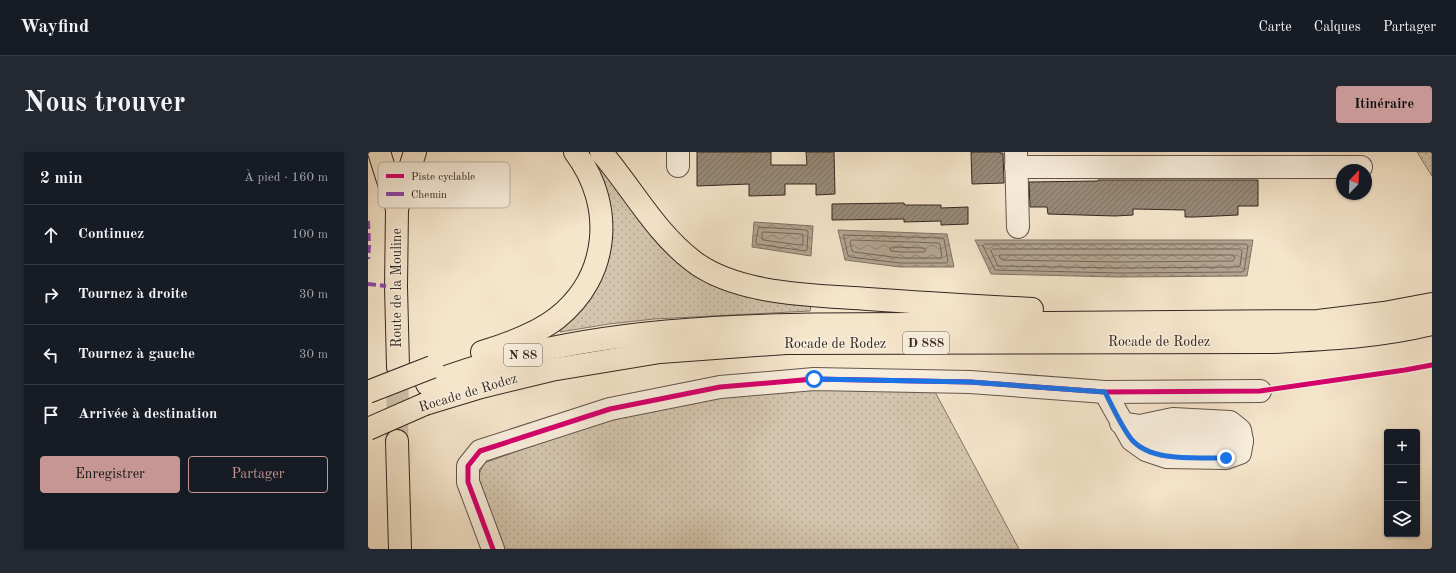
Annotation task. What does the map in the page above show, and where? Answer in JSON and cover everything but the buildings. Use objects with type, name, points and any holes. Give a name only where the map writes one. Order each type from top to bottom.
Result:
[{"type":"main road","name":"Route de la Mouline","points":[[379,152],[382,162]]},
{"type":"main road","name":"Route de la Mouline","points":[[412,162],[415,152]]},
{"type":"main road","points":[[368,392],[428,385],[498,347],[546,325],[564,312],[589,279],[597,260],[601,239],[601,216],[595,188],[584,165],[575,152]]},
{"type":"main road","points":[[601,152],[657,226],[681,251],[693,261],[714,274],[738,283],[798,293],[919,303],[1254,322]]},
{"type":"main road","name":"Route de la Mouline","points":[[397,209],[396,287],[398,367]]},
{"type":"main road","name":"Rocade de Rodez","points":[[368,406],[428,385],[458,372],[517,356],[573,344],[687,330],[811,324],[1254,322],[1318,320],[1384,313],[1432,304]]},
{"type":"main road","name":"Rocade de Rodez","points":[[368,429],[428,385],[481,387],[551,370],[660,352],[786,343],[1274,342],[1344,339],[1418,328],[1432,324]]},
{"type":"main road","points":[[1344,339],[1432,334]]},
{"type":"main road","points":[[397,441],[400,549]]},
{"type":"street","points":[[1018,227],[1016,159],[1336,166]]},
{"type":"street","points":[[493,549],[468,482],[468,466],[480,451],[610,409],[720,387],[814,379],[970,382],[1105,392],[1260,392]]},
{"type":"street","points":[[1105,392],[1127,432],[1146,450],[1167,457],[1226,458],[1240,454],[1242,441],[1240,430],[1230,422],[1173,419],[1140,426],[1127,432]]},
{"type":"shaded area","points":[[1417,152],[1432,152],[1432,176]]},
{"type":"shaded area","points":[[599,164],[658,240],[809,302],[811,306],[810,311],[654,319],[609,324],[560,332],[561,328],[597,284],[596,165]]},
{"type":"shaded area","points":[[803,387],[934,390],[1019,549],[504,549],[478,477],[484,463],[606,420],[703,399]]},
{"type":"water","points":[[754,222],[813,226],[811,256],[752,247]]},
{"type":"water","points":[[838,230],[947,234],[954,267],[900,267],[845,260]]},
{"type":"water","points":[[975,240],[1253,240],[1247,276],[1119,277],[991,274]]},
{"type":"tunnel","points":[[397,441],[398,367]]},
{"type":"marked path","points":[[368,221],[368,259]]},
{"type":"marked path","points":[[368,284],[386,286]]},
{"type":"cycle path","points":[[493,549],[468,482],[468,466],[480,451],[610,409],[720,387],[814,379],[970,382],[1105,392],[1260,391],[1432,365]]},
{"type":"route","points":[[814,379],[970,382],[1105,392],[1132,440],[1146,450],[1167,457],[1226,458]]}]
